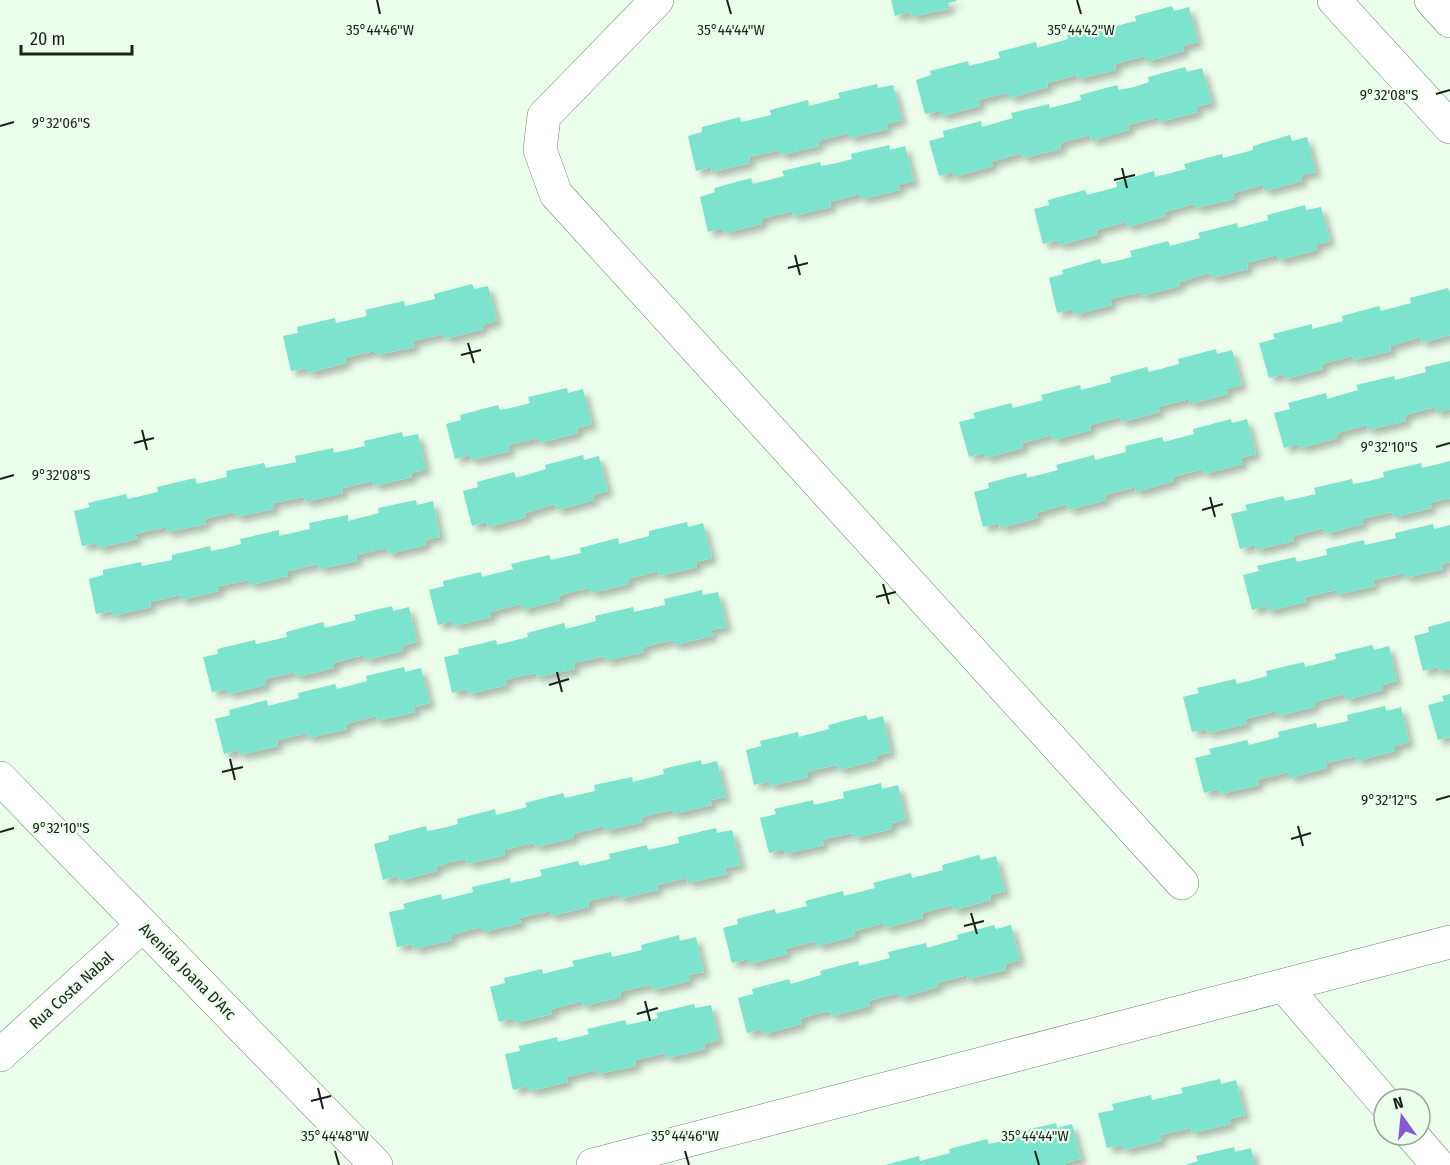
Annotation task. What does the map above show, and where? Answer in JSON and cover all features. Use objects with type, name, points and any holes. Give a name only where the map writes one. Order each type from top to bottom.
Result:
[{"type":"street","points":[[657,0],[544,116],[540,150],[556,194],[1182,883]]},
{"type":"street","points":[[1334,0],[1450,127]]},
{"type":"street","points":[[1431,0],[1450,21]]},
{"type":"street","name":"Avenida Joana D'Arc","points":[[0,778],[376,1165]]},
{"type":"street","name":"Rua Costa Nabal","points":[[0,1055],[142,926]]},
{"type":"street","points":[[593,1165],[1450,942]]},
{"type":"street","points":[[1284,986],[1372,1088]]},
{"type":"street","points":[[1422,1147],[1438,1165]]},
{"type":"building","points":[[891,0],[957,1],[948,3],[950,8],[912,17],[910,12],[895,16]]},
{"type":"building","points":[[1172,6],[1174,11],[1189,7],[1198,42],[1183,46],[1184,51],[1146,62],[1145,56],[1115,64],[1116,70],[1078,79],[1077,75],[1047,83],[1048,87],[1010,98],[1008,93],[978,100],[980,106],[941,116],[940,111],[925,114],[916,80],[931,75],[930,71],[968,61],[969,66],[1000,58],[998,52],[1036,42],[1037,48],[1068,39],[1067,35],[1104,25],[1105,29],[1136,21],[1135,16]]},
{"type":"building","points":[[1185,67],[1187,72],[1202,68],[1212,103],[1196,107],[1198,112],[1159,122],[1158,117],[1128,125],[1129,130],[1091,141],[1090,135],[1060,143],[1061,149],[1023,158],[1021,153],[991,162],[993,166],[955,177],[953,172],[939,176],[929,141],[944,137],[943,131],[981,121],[982,127],[1013,118],[1011,113],[1049,104],[1050,108],[1081,100],[1080,95],[1117,85],[1119,90],[1134,87],[1149,82],[1148,77]]},
{"type":"building","points":[[877,84],[878,88],[893,85],[902,120],[886,124],[888,129],[850,138],[848,133],[818,141],[819,146],[781,155],[780,150],[749,157],[750,163],[712,172],[711,167],[696,171],[688,136],[702,132],[702,127],[740,117],[741,122],[771,115],[770,110],[808,100],[809,106],[840,98],[838,93]]},
{"type":"building","points":[[1290,135],[1292,141],[1307,137],[1316,172],[1301,175],[1302,181],[1264,191],[1263,185],[1233,193],[1234,199],[1196,208],[1194,204],[1164,212],[1166,216],[1127,227],[1126,222],[1096,230],[1097,235],[1059,245],[1058,240],[1043,244],[1034,209],[1049,205],[1048,200],[1085,190],[1087,195],[1117,187],[1116,182],[1154,171],[1155,177],[1186,169],[1184,164],[1222,154],[1223,158],[1253,150],[1253,146]]},
{"type":"building","points":[[889,145],[890,150],[905,146],[914,181],[898,185],[900,190],[862,199],[860,194],[830,202],[831,207],[793,216],[792,211],[761,219],[762,224],[725,233],[723,228],[708,232],[700,197],[715,192],[714,188],[751,178],[753,184],[784,176],[782,171],[820,162],[821,166],[837,163],[852,159],[851,154]]},
{"type":"building","points":[[1305,205],[1306,210],[1321,207],[1330,241],[1315,245],[1317,250],[1279,260],[1277,255],[1247,263],[1248,269],[1211,278],[1209,273],[1179,282],[1180,286],[1142,296],[1141,292],[1110,299],[1112,305],[1074,315],[1073,309],[1057,313],[1049,278],[1063,274],[1062,270],[1100,259],[1102,264],[1132,257],[1130,251],[1168,241],[1170,246],[1200,238],[1198,233],[1237,223],[1238,228],[1268,220],[1267,215]]},
{"type":"building","points":[[472,284],[474,289],[488,286],[497,321],[482,325],[483,329],[445,339],[444,334],[413,341],[415,347],[377,355],[375,351],[360,354],[345,358],[346,363],[308,373],[307,368],[291,371],[283,336],[298,333],[297,327],[335,318],[336,323],[367,316],[365,310],[404,301],[405,306],[435,299],[434,294]]},
{"type":"building","points":[[1448,288],[1450,335],[1422,343],[1421,337],[1390,346],[1391,351],[1354,360],[1352,356],[1322,364],[1323,369],[1285,379],[1284,374],[1269,378],[1259,343],[1275,339],[1273,334],[1312,324],[1312,329],[1343,321],[1342,316],[1379,306],[1381,311],[1411,303],[1410,298]]},
{"type":"building","points":[[1216,349],[1217,354],[1232,350],[1242,385],[1226,389],[1228,394],[1190,404],[1189,399],[1158,407],[1160,412],[1122,422],[1120,417],[1090,425],[1091,430],[1054,440],[1052,435],[1022,443],[1023,448],[985,458],[984,453],[969,457],[959,422],[975,418],[973,413],[1011,403],[1013,408],[1043,400],[1041,395],[1080,385],[1081,390],[1111,382],[1110,377],[1147,367],[1149,372],[1179,364],[1178,359]]},
{"type":"building","points":[[1450,361],[1450,409],[1436,413],[1435,407],[1405,415],[1406,421],[1368,430],[1367,425],[1337,433],[1338,438],[1300,448],[1298,444],[1284,448],[1274,413],[1290,409],[1288,403],[1326,393],[1327,399],[1358,390],[1356,385],[1394,376],[1395,380],[1426,372],[1425,367]]},
{"type":"building","points":[[567,388],[568,393],[583,389],[592,424],[577,428],[578,433],[540,443],[539,438],[508,445],[510,451],[472,460],[470,455],[455,459],[446,424],[461,420],[460,415],[498,405],[500,410],[515,407],[530,403],[528,397]]},
{"type":"building","points":[[1231,419],[1232,423],[1247,419],[1256,454],[1241,458],[1243,464],[1204,474],[1203,469],[1173,477],[1174,481],[1136,492],[1135,487],[1105,495],[1106,500],[1068,510],[1067,504],[1036,513],[1038,518],[1000,528],[999,523],[983,527],[974,492],[989,488],[988,483],[1026,473],[1027,478],[1043,474],[1058,470],[1056,465],[1094,455],[1095,460],[1126,452],[1125,446],[1162,437],[1164,442],[1194,434],[1193,429]]},
{"type":"building","points":[[402,432],[403,437],[418,434],[426,469],[411,473],[412,477],[374,486],[373,481],[342,488],[343,493],[305,502],[304,497],[273,503],[274,509],[236,517],[235,512],[204,519],[206,524],[167,532],[166,527],[135,534],[137,539],[98,548],[97,543],[82,546],[74,511],[90,507],[88,503],[126,494],[128,499],[158,492],[157,487],[195,478],[197,484],[227,477],[226,471],[264,463],[266,468],[296,462],[295,456],[333,448],[334,453],[365,446],[364,441]]},
{"type":"building","points":[[583,455],[584,460],[599,456],[608,491],[593,495],[594,500],[557,510],[555,504],[525,513],[526,517],[488,527],[487,522],[472,526],[463,491],[478,487],[477,482],[514,472],[516,478],[546,469],[545,465]]},
{"type":"building","points":[[1450,461],[1450,498],[1430,503],[1432,508],[1394,517],[1392,512],[1362,519],[1363,524],[1325,534],[1324,528],[1293,536],[1294,541],[1256,550],[1255,545],[1240,549],[1231,514],[1247,510],[1245,505],[1283,496],[1285,501],[1316,494],[1314,488],[1352,479],[1353,484],[1369,481],[1384,477],[1383,472],[1421,463],[1422,468]]},
{"type":"building","points":[[416,500],[417,505],[433,501],[440,537],[425,540],[426,545],[388,554],[387,548],[356,555],[357,561],[319,569],[318,564],[288,571],[288,576],[250,585],[249,580],[219,586],[219,591],[181,600],[180,595],[150,602],[151,607],[112,616],[112,611],[96,614],[89,579],[103,575],[103,570],[141,562],[142,566],[172,560],[172,555],[210,546],[211,551],[226,548],[241,544],[240,539],[279,530],[279,536],[310,529],[309,523],[348,515],[348,521],[379,513],[378,508]]},
{"type":"building","points":[[687,522],[688,527],[703,523],[712,558],[696,562],[697,567],[660,576],[658,571],[628,579],[629,584],[591,593],[590,588],[574,591],[559,596],[560,600],[522,610],[521,604],[491,612],[491,617],[454,626],[452,621],[438,625],[429,590],[444,586],[443,581],[481,572],[482,577],[513,569],[511,564],[549,555],[551,560],[581,553],[580,548],[618,538],[619,544],[649,536],[649,531]]},
{"type":"building","points":[[1433,524],[1434,529],[1450,525],[1450,562],[1442,564],[1443,569],[1405,578],[1404,573],[1373,580],[1375,586],[1336,595],[1336,590],[1305,597],[1306,602],[1268,611],[1267,606],[1252,610],[1243,575],[1259,571],[1257,566],[1295,557],[1297,562],[1327,555],[1326,549],[1364,540],[1365,545],[1396,538],[1395,533]]},
{"type":"building","points":[[702,590],[703,595],[718,592],[727,627],[711,630],[713,636],[674,645],[673,640],[643,647],[644,652],[605,661],[605,656],[574,663],[575,669],[537,677],[536,673],[521,676],[505,680],[507,685],[469,694],[467,689],[452,693],[444,657],[459,654],[458,649],[496,640],[497,645],[528,637],[527,633],[564,623],[566,629],[596,621],[595,616],[633,607],[634,612],[665,605],[664,599]]},
{"type":"building","points":[[392,606],[393,611],[409,607],[417,642],[402,646],[403,651],[365,660],[364,655],[334,663],[334,668],[297,677],[295,672],[265,679],[266,685],[228,694],[227,689],[212,692],[203,657],[218,654],[217,649],[255,640],[256,644],[287,637],[286,632],[323,622],[325,628],[356,620],[354,615]]},
{"type":"building","points":[[1450,621],[1450,669],[1439,671],[1438,667],[1423,671],[1414,636],[1429,632],[1428,627]]},
{"type":"building","points":[[1372,645],[1374,650],[1389,646],[1397,681],[1383,685],[1383,690],[1346,700],[1344,694],[1314,702],[1315,707],[1277,716],[1276,711],[1245,719],[1247,724],[1208,733],[1207,729],[1192,732],[1183,697],[1199,693],[1197,688],[1235,679],[1237,684],[1267,676],[1266,671],[1304,662],[1305,667],[1336,659],[1335,654]]},
{"type":"building","points":[[404,667],[405,672],[421,668],[430,703],[414,707],[415,712],[377,721],[376,716],[346,724],[347,729],[308,738],[307,733],[277,740],[278,746],[240,755],[239,750],[224,754],[215,719],[230,715],[229,710],[267,700],[268,706],[299,698],[298,693],[335,684],[337,689],[367,681],[366,676]]},
{"type":"building","points":[[1450,694],[1450,737],[1438,740],[1428,705],[1444,701],[1442,696]]},
{"type":"building","points":[[1385,706],[1386,711],[1401,707],[1409,742],[1395,746],[1395,751],[1357,761],[1356,756],[1326,763],[1327,768],[1289,778],[1288,772],[1257,780],[1259,785],[1220,794],[1219,789],[1204,793],[1195,758],[1211,754],[1209,749],[1247,740],[1249,745],[1279,737],[1278,732],[1316,723],[1317,728],[1348,721],[1347,715]]},
{"type":"building","points":[[866,715],[868,720],[883,716],[891,752],[876,756],[877,760],[839,770],[838,765],[807,772],[808,777],[771,786],[769,781],[754,785],[746,750],[761,746],[760,741],[798,732],[799,737],[829,729],[828,725]]},
{"type":"building","points":[[701,760],[702,765],[717,761],[726,797],[710,800],[712,805],[674,814],[672,810],[641,817],[643,822],[605,831],[604,826],[573,834],[574,838],[536,847],[535,843],[519,846],[505,850],[505,855],[468,864],[466,859],[451,862],[436,867],[437,871],[399,881],[398,876],[383,880],[374,844],[389,840],[388,836],[426,826],[427,831],[443,828],[458,824],[457,819],[495,809],[496,815],[527,807],[525,803],[563,793],[565,798],[595,791],[594,785],[632,777],[633,782],[664,774],[663,769]]},
{"type":"building","points":[[881,783],[882,789],[898,785],[906,820],[891,823],[892,829],[854,838],[853,833],[838,836],[822,840],[824,845],[785,854],[784,849],[769,853],[760,818],[776,814],[774,809],[813,800],[814,805],[844,798],[843,792]]},
{"type":"building","points":[[716,828],[717,833],[732,830],[741,865],[725,868],[727,874],[688,883],[687,878],[657,885],[658,890],[619,899],[619,894],[588,901],[589,907],[551,916],[550,911],[519,918],[521,923],[483,932],[481,927],[451,935],[452,940],[414,949],[413,944],[397,947],[389,912],[405,909],[403,904],[441,894],[442,900],[473,892],[472,887],[510,878],[511,883],[542,876],[540,870],[578,861],[580,866],[610,859],[609,854],[647,845],[648,850],[679,843],[678,837]]},
{"type":"building","points":[[979,855],[981,860],[996,856],[1005,891],[990,895],[991,900],[954,910],[952,905],[922,913],[923,918],[885,928],[884,923],[854,931],[855,936],[817,946],[816,941],[785,949],[787,954],[749,964],[748,959],[732,963],[723,928],[738,924],[737,919],[775,909],[776,914],[807,906],[805,901],[843,891],[844,896],[875,888],[873,883],[911,873],[912,878],[943,870],[942,865]]},
{"type":"building","points":[[994,925],[996,929],[1011,925],[1020,960],[1005,964],[1006,970],[968,979],[967,975],[937,983],[938,987],[900,998],[898,993],[868,1001],[870,1006],[832,1016],[830,1011],[815,1014],[800,1019],[802,1024],[763,1034],[762,1029],[747,1033],[738,998],[753,994],[752,989],[789,979],[791,984],[821,975],[820,971],[858,961],[859,966],[890,958],[888,952],[926,943],[927,948],[958,939],[957,935]]},
{"type":"building","points":[[679,935],[680,941],[696,937],[704,972],[688,975],[690,981],[652,990],[651,985],[635,988],[620,992],[621,997],[583,1006],[582,1001],[552,1009],[552,1014],[515,1023],[513,1018],[499,1022],[490,987],[505,983],[504,978],[542,969],[543,974],[574,966],[572,961],[611,952],[612,957],[642,950],[641,945]]},
{"type":"building","points":[[694,1004],[695,1008],[711,1005],[719,1040],[704,1044],[705,1049],[667,1058],[666,1053],[635,1060],[636,1066],[598,1074],[597,1070],[566,1077],[568,1082],[530,1091],[528,1086],[513,1090],[505,1054],[520,1051],[519,1046],[557,1037],[558,1042],[589,1034],[587,1029],[625,1020],[627,1025],[658,1018],[656,1013]]},
{"type":"building","points":[[1220,1079],[1221,1084],[1236,1080],[1245,1115],[1229,1119],[1231,1124],[1192,1133],[1191,1128],[1160,1135],[1162,1141],[1123,1150],[1123,1145],[1107,1148],[1098,1113],[1114,1110],[1112,1104],[1151,1095],[1152,1100],[1183,1093],[1181,1088]]},
{"type":"building","points":[[1056,1123],[1057,1128],[1072,1124],[1081,1159],[1066,1163],[1066,1165],[885,1165],[919,1156],[920,1161],[950,1153],[949,1149],[987,1139],[989,1144],[1019,1137],[1018,1132]]},
{"type":"building","points":[[1234,1147],[1235,1152],[1251,1148],[1255,1165],[1185,1165],[1198,1161],[1196,1156]]}]
